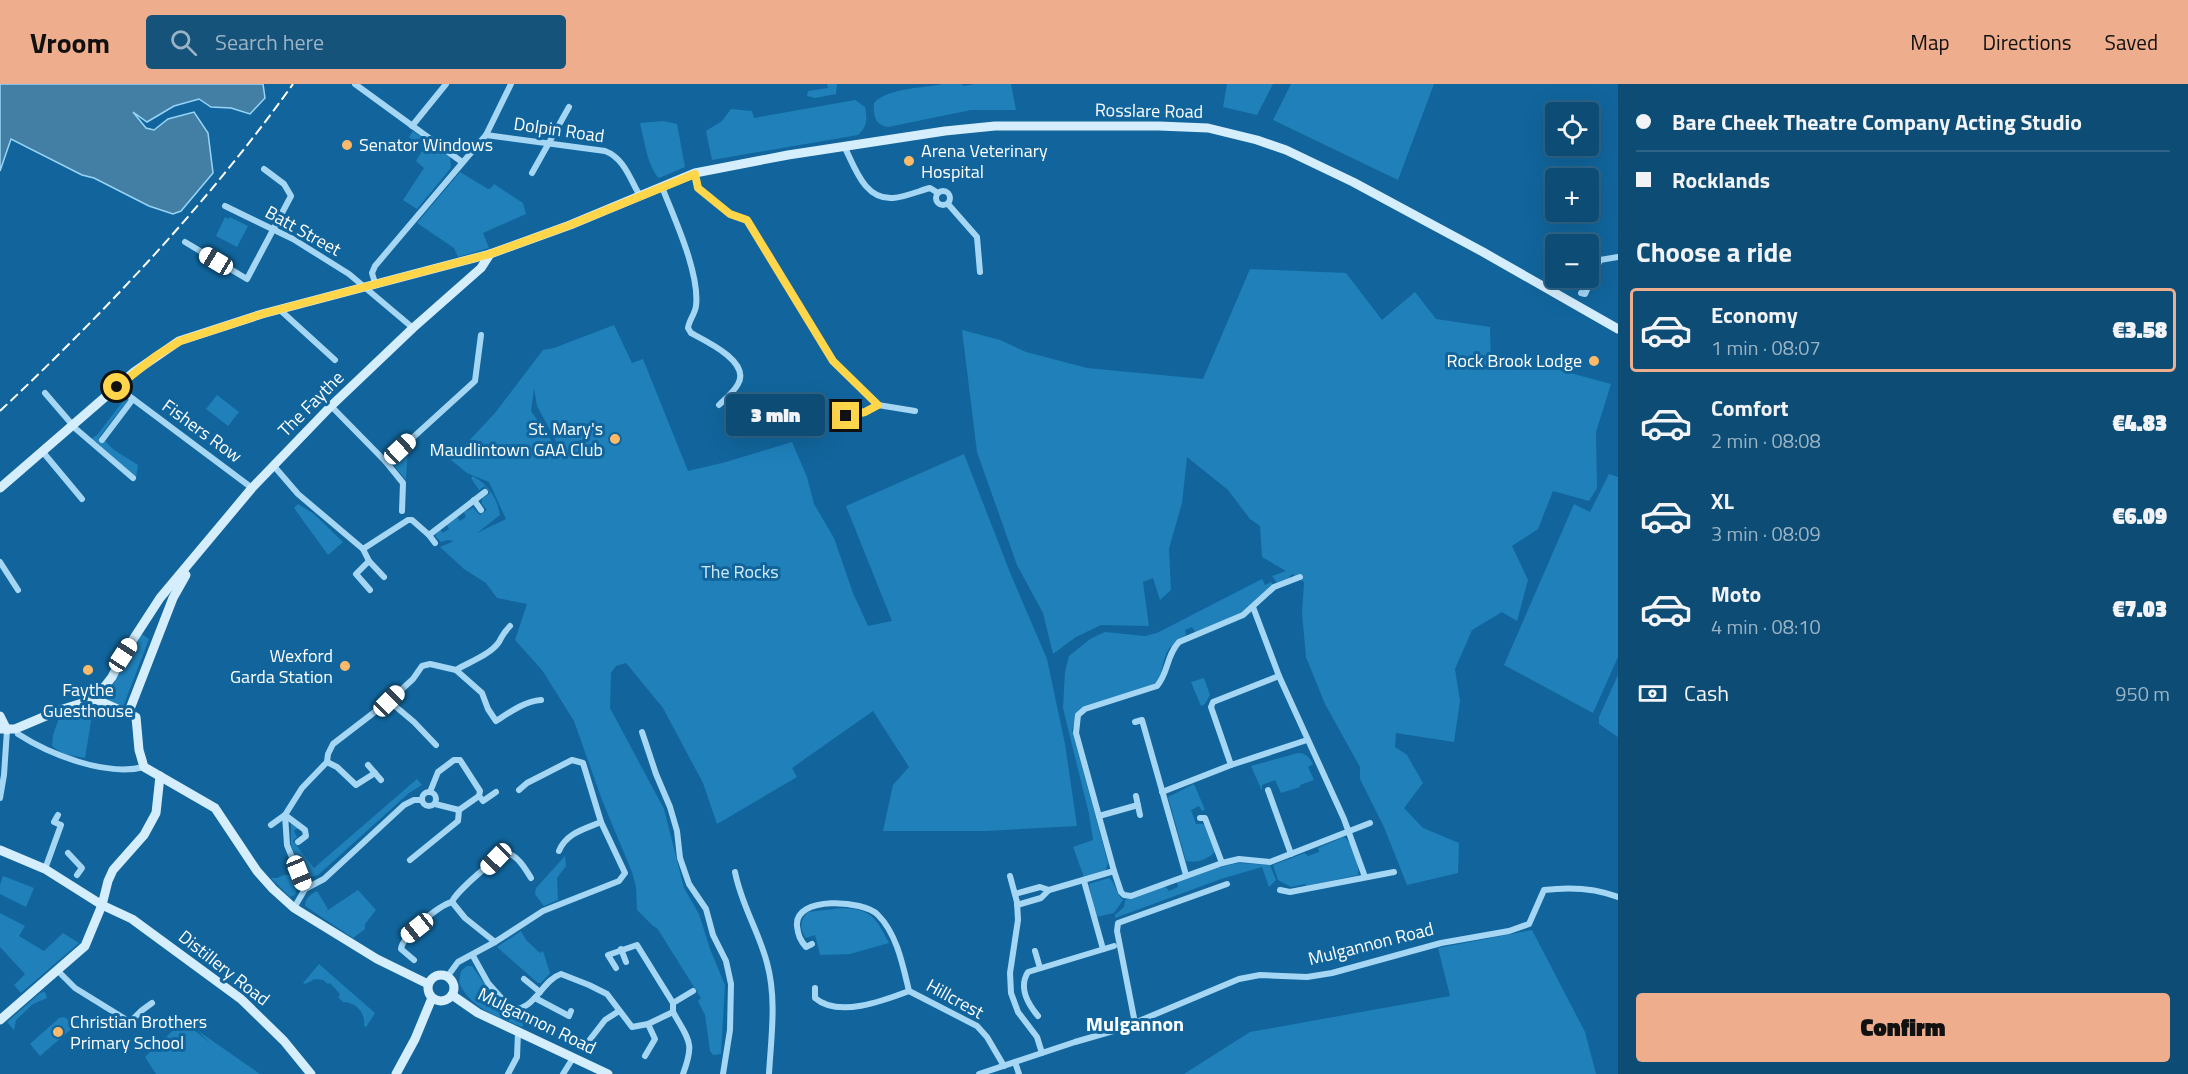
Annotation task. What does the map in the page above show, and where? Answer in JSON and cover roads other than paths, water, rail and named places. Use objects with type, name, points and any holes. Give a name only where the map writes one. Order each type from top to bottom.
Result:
[{"type":"main road","name":"Rosslare Road","points":[[0,488],[117,387],[156,356],[180,341],[279,309],[490,254],[570,225],[695,174],[760,160],[945,131],[996,126],[1208,128],[1257,140],[1321,166],[1461,240],[1618,328]]},
{"type":"main road","name":"The Faythe","points":[[95,699],[112,677],[147,618],[172,591],[191,562],[252,488],[331,406],[413,328],[481,268],[490,254]]},
{"type":"main road","points":[[464,261],[468,269],[466,280]]},
{"type":"main road","name":"The Faythe","points":[[128,714],[172,591]]},
{"type":"main road","points":[[147,618],[154,618],[162,624]]},
{"type":"main road","points":[[0,716],[4,729],[15,729],[60,710],[95,699],[136,717],[139,750],[144,767],[215,808],[257,871],[273,890],[294,908],[376,959],[428,984]]},
{"type":"main road","points":[[158,807],[160,776]]},
{"type":"main road","points":[[0,1020],[85,946],[113,870],[151,825],[165,788],[175,785]]},
{"type":"main road","name":"Distillery Road","points":[[0,850],[72,883],[102,905],[132,919],[241,999],[284,1041],[311,1074]]},
{"type":"main road","points":[[436,976],[447,977],[454,986],[452,995],[442,1001],[432,998],[428,992],[428,984],[436,976]]},
{"type":"main road","name":"Mulgannon Road","points":[[452,995],[478,1013],[608,1074]]},
{"type":"main road","points":[[396,1074],[415,1039],[432,998]]},
{"type":"street","points":[[355,84],[462,162]]},
{"type":"street","points":[[412,126],[446,84]]},
{"type":"street","points":[[375,284],[372,273],[375,266],[486,135],[511,84]]},
{"type":"street","points":[[532,173],[569,107]]},
{"type":"street","name":"Dolpin Road","points":[[486,135],[614,154],[621,161],[640,196]]},
{"type":"street","points":[[844,147],[867,189],[878,196],[893,198],[930,188],[938,193],[942,191],[949,194],[948,204]]},
{"type":"street","points":[[185,242],[247,279],[291,196],[284,184],[264,169]]},
{"type":"street","points":[[695,174],[698,188],[730,214],[747,220],[833,361],[878,405],[915,411]]},
{"type":"street","points":[[662,187],[687,252],[693,279],[696,309],[688,328],[691,333],[730,356],[740,375],[740,382],[719,405]]},
{"type":"street","points":[[938,193],[937,202],[943,206],[948,204]]},
{"type":"street","points":[[948,204],[977,237],[980,272]]},
{"type":"street","name":"Batt Street","points":[[225,206],[293,239],[349,274],[413,328]]},
{"type":"street","points":[[1581,293],[1585,294],[1600,260],[1618,257]]},
{"type":"street","points":[[279,309],[335,360]]},
{"type":"street","points":[[386,462],[474,381],[481,335]]},
{"type":"street","name":"Fishers Row","points":[[117,387],[252,488]]},
{"type":"street","points":[[45,393],[72,426],[134,478]]},
{"type":"street","points":[[102,440],[133,399]]},
{"type":"street","points":[[846,416],[865,412],[878,405]]},
{"type":"street","points":[[331,406],[386,462],[403,483],[402,511]]},
{"type":"street","points":[[42,451],[82,499]]},
{"type":"street","points":[[273,465],[298,494],[363,549],[369,561],[384,577]]},
{"type":"street","points":[[429,535],[484,492]]},
{"type":"street","points":[[474,500],[481,510]]},
{"type":"street","points":[[363,549],[408,520],[412,520],[435,543]]},
{"type":"street","points":[[349,578],[369,561]]},
{"type":"street","points":[[0,562],[18,590]]},
{"type":"street","points":[[1293,570],[1297,578],[1274,587],[1243,615],[1179,642],[1169,656],[1163,679],[1157,686],[1085,709],[1078,715],[1077,733],[1114,871],[1121,892],[1127,897],[1222,863],[1239,859],[1270,862],[1312,848],[1370,823]]},
{"type":"street","points":[[356,574],[370,590]]},
{"type":"street","points":[[1253,607],[1279,676],[1318,770],[1348,831],[1365,877]]},
{"type":"street","points":[[456,670],[486,653],[499,642],[501,634],[510,626]]},
{"type":"street","points":[[271,825],[285,815],[302,788],[327,762],[333,744],[389,701],[413,679],[422,666],[430,664],[456,670],[482,693],[496,721],[518,708],[541,700]]},
{"type":"street","points":[[1232,765],[1211,707],[1213,702],[1279,676]]},
{"type":"street","points":[[389,701],[436,745]]},
{"type":"street","points":[[1135,722],[1142,720],[1186,875]]},
{"type":"street","points":[[0,798],[4,775],[4,729]]},
{"type":"street","points":[[642,732],[677,831],[680,858],[689,884],[706,909],[713,935],[726,962],[731,984],[730,1030],[723,1074]]},
{"type":"street","points":[[18,734],[60,756],[77,762],[116,768],[144,767]]},
{"type":"street","points":[[1162,792],[1211,771],[1307,740]]},
{"type":"street","points":[[422,800],[425,793],[430,792],[438,772],[454,760],[460,760],[480,791],[479,796],[483,801],[496,792]]},
{"type":"street","points":[[447,977],[458,962],[472,956],[543,911],[619,881],[625,873],[602,822],[583,763],[572,760],[527,783],[519,790]]},
{"type":"street","points":[[327,762],[337,767],[356,785],[375,773]]},
{"type":"street","points":[[369,765],[381,780]]},
{"type":"street","points":[[1277,791],[1269,792],[1292,854]]},
{"type":"street","points":[[430,792],[437,797],[435,804]]},
{"type":"street","points":[[422,800],[428,807],[435,804],[459,810],[479,796]]},
{"type":"street","points":[[1136,796],[1140,815]]},
{"type":"street","points":[[294,908],[305,889],[324,879],[404,806],[414,800],[422,800]]},
{"type":"street","points":[[1099,816],[1138,805]]},
{"type":"street","points":[[410,860],[458,821],[459,810]]},
{"type":"street","points":[[45,869],[61,825],[54,822],[58,815]]},
{"type":"street","points":[[285,815],[306,830],[306,836],[298,842]]},
{"type":"street","points":[[285,815],[287,845],[305,889]]},
{"type":"street","points":[[1200,818],[1205,818],[1222,863]]},
{"type":"street","points":[[559,851],[562,843],[568,837],[602,822]]},
{"type":"street","points":[[68,853],[82,868],[77,875]]},
{"type":"street","points":[[414,960],[400,949],[406,937],[437,909],[452,902],[461,888],[504,854],[515,858],[531,878]]},
{"type":"street","points":[[1015,894],[1033,888],[1049,890],[1114,871]]},
{"type":"street","points":[[735,872],[738,886],[768,964],[772,994],[769,1074]]},
{"type":"street","points":[[1280,890],[1290,892],[1394,873]]},
{"type":"street","points":[[1010,876],[1017,905],[1017,929],[1009,984],[1018,1011],[1037,1037],[1042,1053]]},
{"type":"street","points":[[1084,881],[1103,949]]},
{"type":"street","points":[[1135,1023],[1117,931],[1118,923],[1227,884]]},
{"type":"street","name":"Mulgannon Road","points":[[979,1074],[1135,1023],[1226,983],[1246,977],[1260,975],[1307,977],[1375,962],[1441,943],[1509,931],[1529,924],[1544,890],[1558,888],[1604,892],[1618,897]]},
{"type":"street","points":[[1017,905],[1041,898],[1049,890]]},
{"type":"street","points":[[452,902],[465,918],[495,942]]},
{"type":"street","name":"Hillcrest","points":[[812,944],[806,946],[800,940],[797,920],[801,911],[832,904],[853,904],[870,908],[884,921],[893,937],[909,991]]},
{"type":"street","points":[[616,968],[608,955],[637,945],[673,1003],[673,1012],[690,1043],[691,1053],[683,1074]]},
{"type":"street","points":[[1038,1016],[1026,998],[1023,985],[1028,972],[1114,946]]},
{"type":"street","points":[[621,949],[626,962]]},
{"type":"street","points":[[1035,951],[1040,968]]},
{"type":"street","points":[[472,956],[488,983],[511,1009],[521,1009],[547,983],[561,974],[607,994],[632,1027],[648,1024],[673,1012]]},
{"type":"street","points":[[58,971],[75,988],[130,1022]]},
{"type":"street","points":[[524,979],[537,995],[569,1016],[572,1011]]},
{"type":"street","name":"Hillcrest","points":[[815,988],[815,998],[822,1004],[832,1007],[873,1003],[909,991],[977,1026],[987,1037],[1004,1066]]},
{"type":"street","points":[[673,1003],[693,991]]},
{"type":"street","points":[[126,1031],[130,1022],[152,1003]]},
{"type":"street","points":[[588,1042],[605,1020],[619,1011]]},
{"type":"street","points":[[645,1056],[655,1039],[648,1024]]},
{"type":"street","points":[[508,1074],[517,1056],[518,1032]]},
{"type":"street","points":[[563,1074],[573,1058]]},
{"type":"street","points":[[1015,1062],[1019,1074]]},
{"type":"railway","points":[[0,411],[79,334],[154,255],[226,171],[293,84]]},
{"type":"place","name":"Senator Windows","points":[[347,145]]},
{"type":"place","name":"Arena Veterinary Hospital","points":[[909,161]]},
{"type":"place","name":"Rock Brook Lodge","points":[[1594,361]]},
{"type":"place","name":"St. Mary's Maudlintown GAA Club","points":[[615,439]]},
{"type":"place","name":"Wexford Garda Station","points":[[345,666]]},
{"type":"place","name":"Faythe Guesthouse","points":[[88,670]]},
{"type":"place","name":"Christian Brothers Primary School","points":[[58,1032]]},
{"type":"district","name":"Mulgannon","points":[[1135,1024]]},
{"type":"park label","name":"The Rocks","points":[[740,572]]}]
